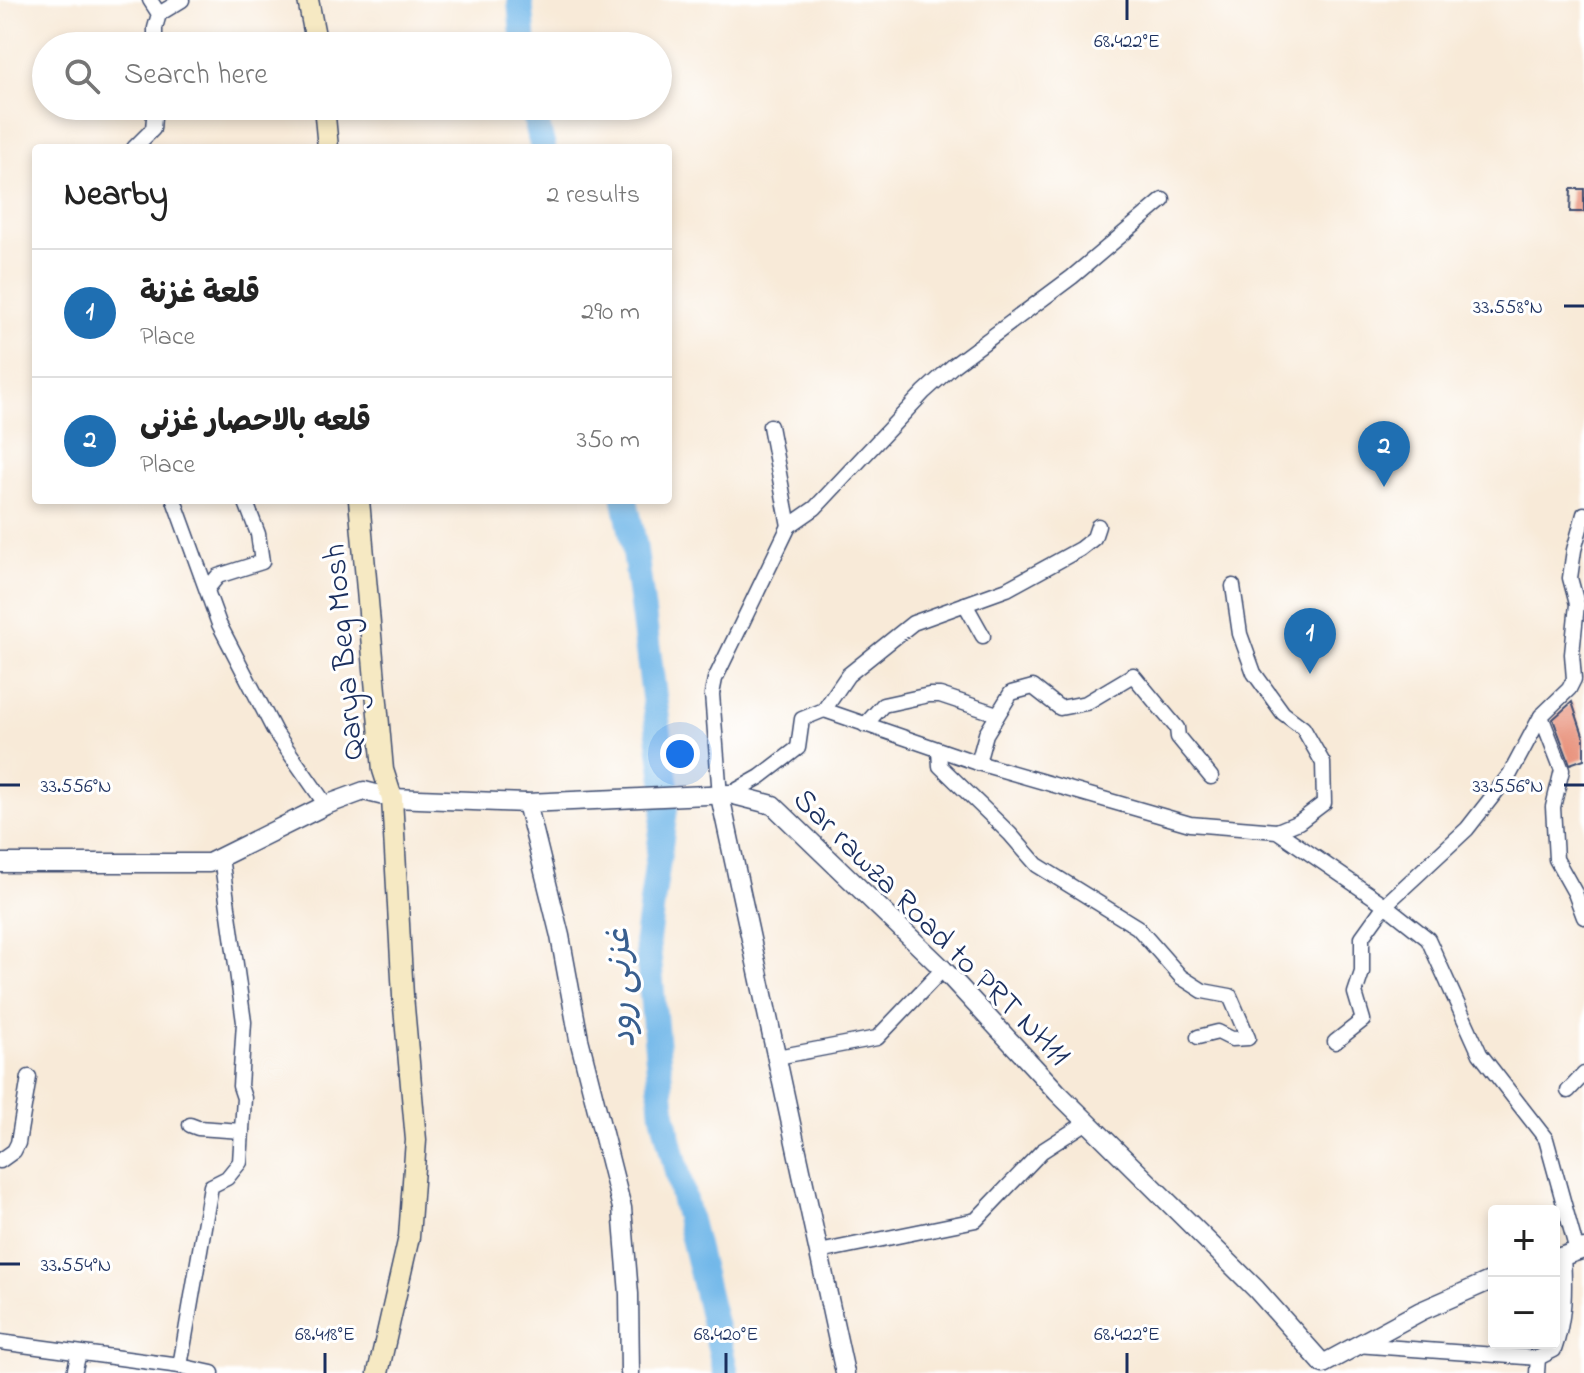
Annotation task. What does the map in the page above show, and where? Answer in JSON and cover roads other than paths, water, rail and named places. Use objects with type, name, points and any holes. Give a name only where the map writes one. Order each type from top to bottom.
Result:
[{"type":"main road","points":[[308,0],[314,32]]},
{"type":"main road","points":[[325,120],[328,144]]},
{"type":"main road","name":"Qarya Beg Mosh","points":[[359,504],[383,770],[392,798]]},
{"type":"main road","points":[[378,1373],[409,1237],[416,1140],[403,996],[392,798]]},
{"type":"street","points":[[150,0],[159,14]]},
{"type":"street","points":[[155,32],[159,14],[182,0]]},
{"type":"street","points":[[138,144],[153,129],[154,120]]},
{"type":"street","points":[[845,1373],[719,795],[712,694],[715,679],[789,526],[815,508],[924,392],[954,365],[1072,277],[1163,200]]},
{"type":"street","points":[[770,426],[789,526]]},
{"type":"street","points":[[176,504],[219,624],[275,732],[326,805]]},
{"type":"street","points":[[208,588],[218,576],[262,562],[258,534],[247,504]]},
{"type":"street","points":[[1335,1042],[1363,1020],[1355,993],[1362,972],[1362,937],[1385,905],[1467,829],[1510,774],[1541,716],[1569,689],[1574,679],[1572,654],[1577,604],[1570,578],[1584,514]]},
{"type":"street","points":[[719,795],[760,777],[798,748],[802,719],[824,710],[848,675],[913,623],[1007,589],[1080,549],[1094,538],[1098,526]]},
{"type":"street","points":[[824,710],[978,763],[1190,824],[1277,831],[1299,822],[1324,803],[1323,763],[1303,728],[1283,713],[1254,673],[1240,634],[1233,586]]},
{"type":"street","points":[[965,604],[983,636]]},
{"type":"street","points":[[978,763],[986,734],[1011,693],[1033,687],[1060,708],[1086,703],[1133,675],[1177,728],[1178,737],[1211,777]]},
{"type":"street","points":[[865,725],[883,705],[929,695],[940,695],[997,714]]},
{"type":"street","points":[[1541,716],[1562,770],[1553,807],[1556,859],[1584,917]]},
{"type":"street","points":[[939,750],[940,766],[1010,834],[1037,865],[1137,927],[1181,977],[1203,991],[1230,996],[1248,1038],[1232,1039],[1218,1032],[1198,1037]]},
{"type":"street","name":"Sar rawza Road to PRT NH11","points":[[0,863],[209,863],[326,805],[364,791],[392,798],[527,803],[719,795],[773,805],[943,969],[1087,1122],[1256,1289],[1328,1369],[1356,1345],[1421,1311],[1488,1282]]},
{"type":"street","points":[[527,803],[560,936],[579,1039],[622,1208],[629,1294],[630,1373]]},
{"type":"street","points":[[1277,831],[1385,905],[1428,939],[1480,1054],[1546,1139],[1570,1253],[1561,1329],[1554,1350],[1537,1365],[1356,1345]]},
{"type":"street","points":[[180,1366],[211,1186],[227,1178],[240,1162],[244,1022],[221,857]]},
{"type":"street","points":[[777,1057],[877,1038],[943,969]]},
{"type":"street","points":[[1568,1091],[1584,1074]]},
{"type":"street","points":[[0,1161],[14,1151],[18,1143],[29,1077]]},
{"type":"street","points":[[819,1252],[976,1220],[1042,1151],[1087,1122]]},
{"type":"street","points":[[190,1125],[242,1131]]},
{"type":"street","points":[[0,1342],[212,1373]]},
{"type":"street","points":[[74,1373],[79,1353]]},
{"type":"waterway","name":"غزنی رود","points":[[520,0],[523,32]]},
{"type":"waterway","name":"غزنی رود","points":[[536,120],[542,144]]},
{"type":"waterway","name":"غزنی رود","points":[[626,504],[634,544],[667,795],[647,939],[663,1114],[726,1373]]},
{"type":"place","name":"قلعه بالاحصار غزنی","points":[[1384,487]]},
{"type":"place","name":"قلعة غزنة","points":[[1310,674]]}]
